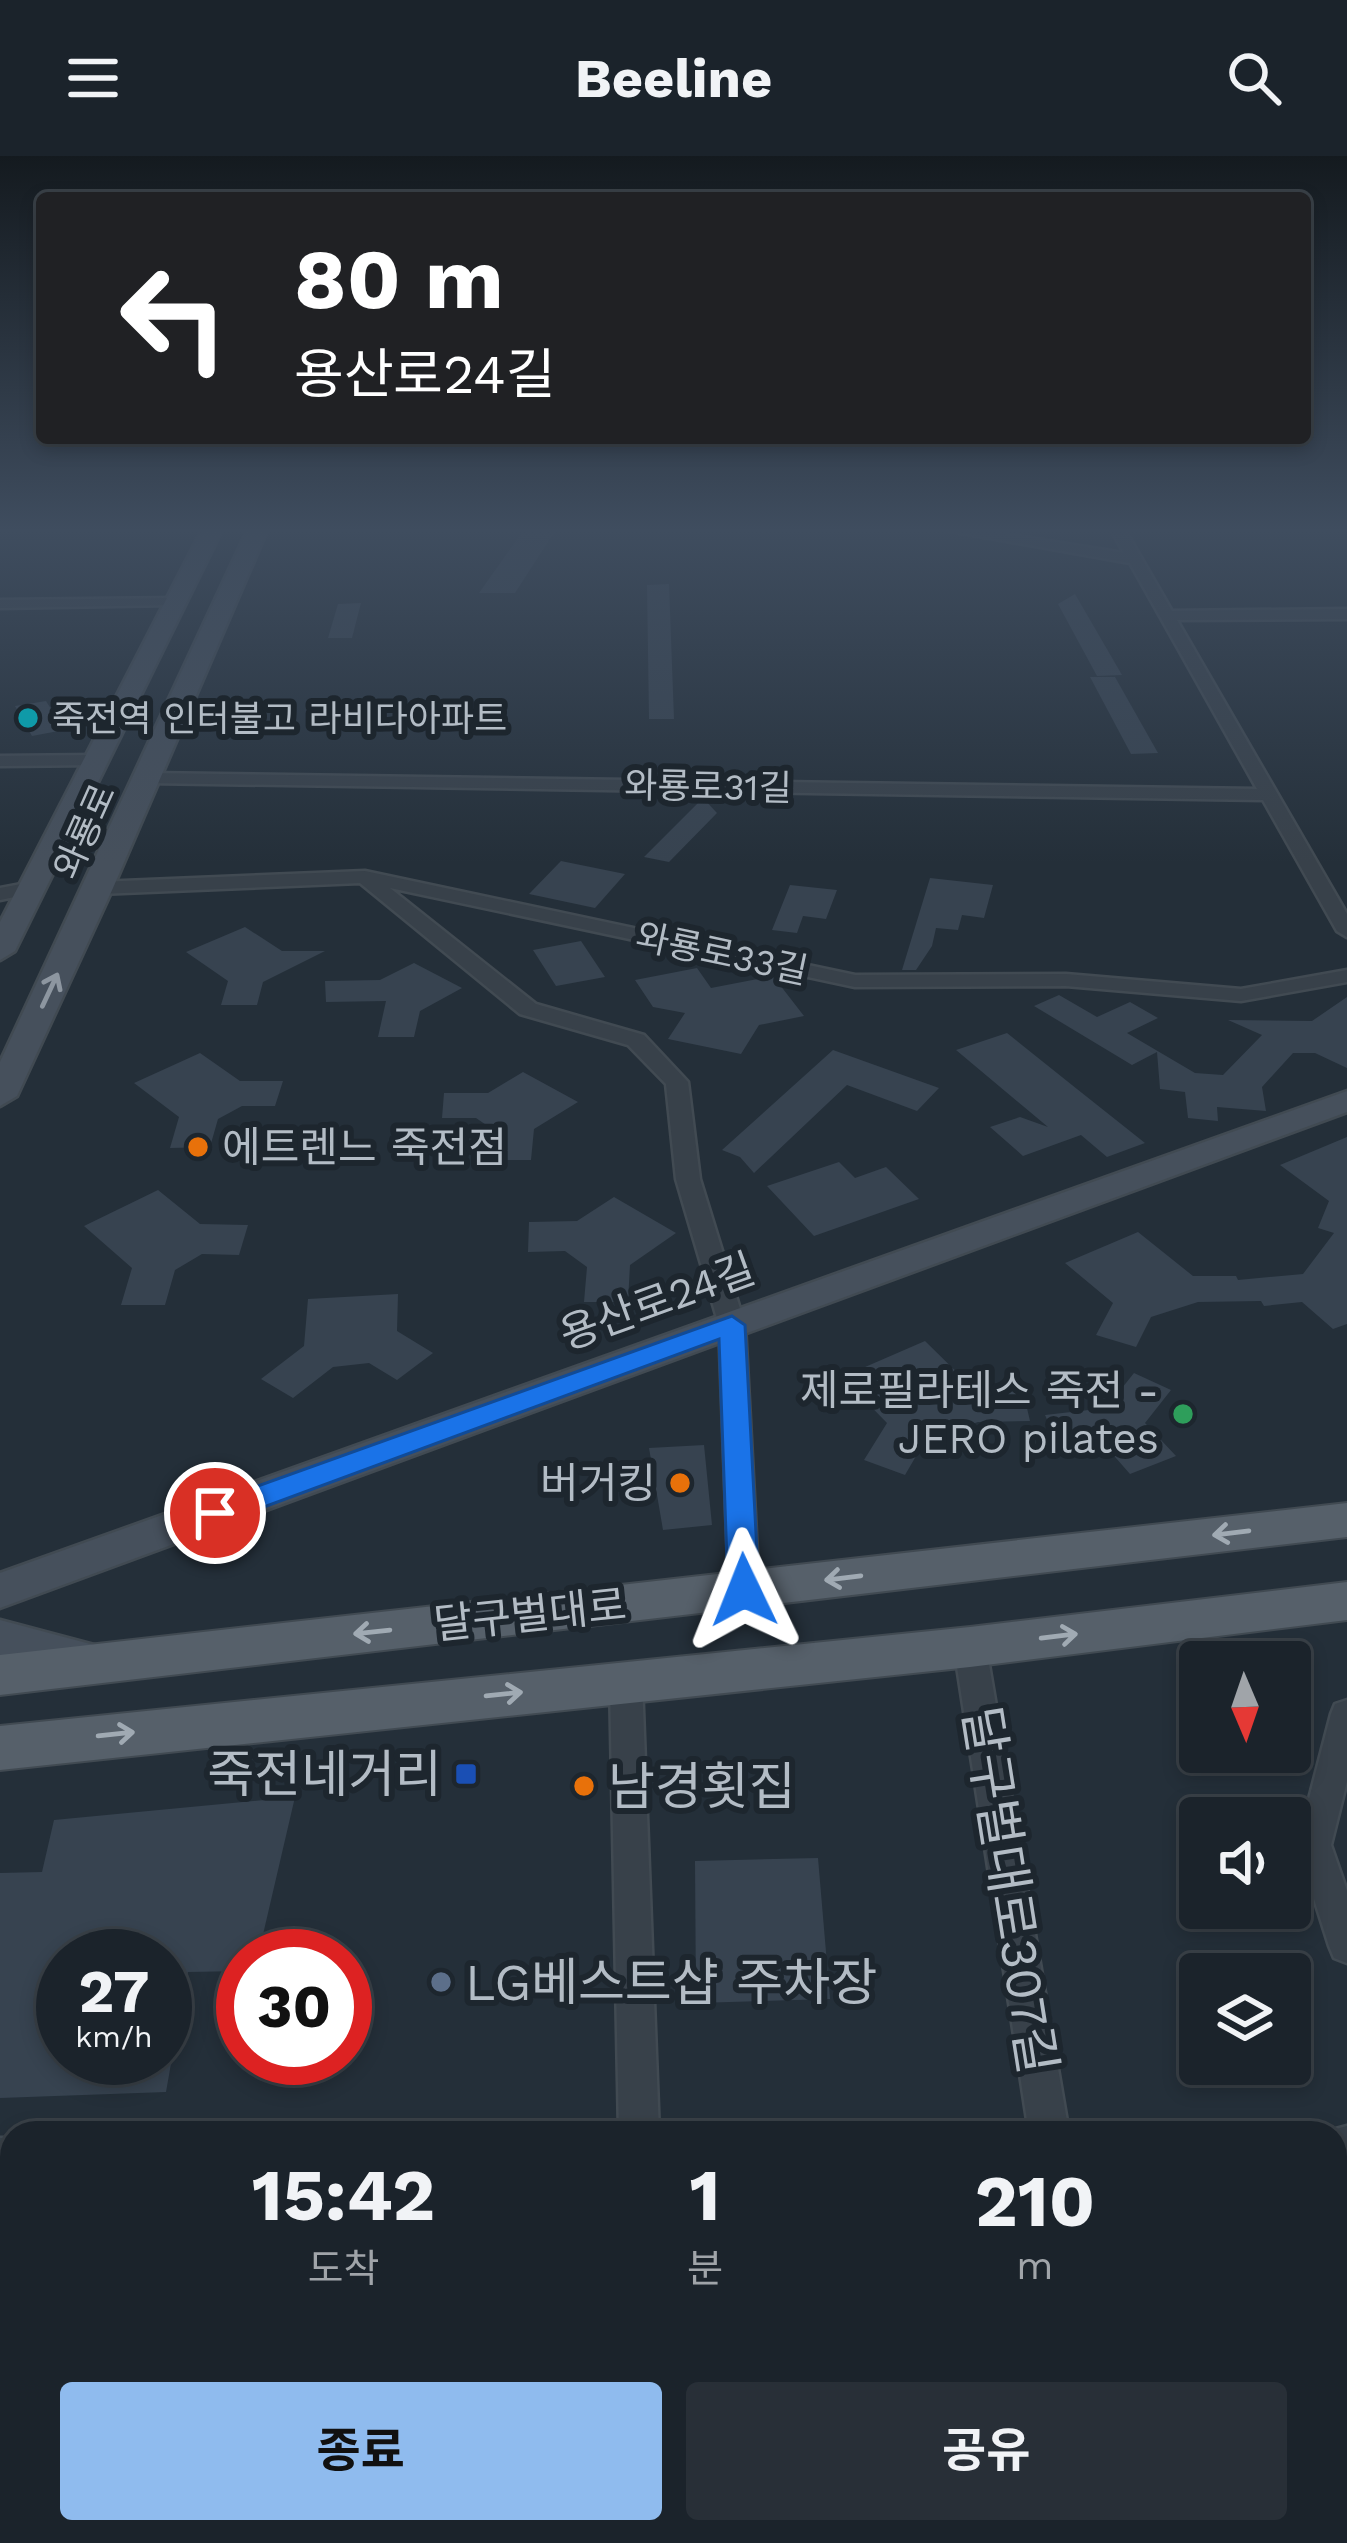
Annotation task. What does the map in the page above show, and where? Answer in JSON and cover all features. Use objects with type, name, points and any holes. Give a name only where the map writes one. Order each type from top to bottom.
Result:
[{"type":"main road","name":"와룡로","points":[[0,951],[155,639]]},
{"type":"main road","name":"와룡로","points":[[0,1096],[209,639]]},
{"type":"main road","name":"용산로24길","points":[[0,1591],[1347,1102]]},
{"type":"main road","name":"달구벌대로","points":[[0,1675],[1347,1520]]},
{"type":"main road","name":"달구벌대로","points":[[9,1750],[970,1647],[1347,1601]]},
{"type":"main road","points":[[0,1638],[98,1663]]},
{"type":"street","points":[[1179,639],[1347,931]]},
{"type":"street","points":[[0,761],[98,760]]},
{"type":"street","name":"와룡로31길","points":[[148,778],[1268,795]]},
{"type":"street","points":[[365,877],[528,1009],[636,1040],[677,1082],[688,1179],[732,1325],[744,1590]]},
{"type":"street","name":"와룡로33길","points":[[99,888],[365,877],[855,981],[1066,980],[1241,994],[1305,987],[1347,976]]},
{"type":"street","points":[[0,894],[32,888]]},
{"type":"street","name":"달구벌대로307길","points":[[970,1647],[1047,2121]]},
{"type":"street","points":[[626,1682],[639,2121]]},
{"type":"street","points":[[1347,1714],[1314,1845],[1347,1946]]},
{"type":"building","points":[[648,639],[671,639],[674,719],[649,719]]},
{"type":"building","points":[[1077,639],[1101,639],[1122,675],[1097,676]]},
{"type":"building","points":[[1090,677],[1115,677],[1158,753],[1131,754]]},
{"type":"building","name":"죽전역 인터불고 라비다아파트","points":[[46,701],[64,730],[32,736],[15,706]]},
{"type":"building","points":[[703,798],[717,813],[669,862],[644,857]]},
{"type":"building","points":[[561,861],[625,874],[595,908],[529,894]]},
{"type":"building","points":[[930,878],[993,885],[984,918],[962,915],[958,930],[936,928],[932,946],[916,970],[902,970]]},
{"type":"building","points":[[790,885],[837,890],[826,919],[803,916],[797,933],[772,930]]},
{"type":"building","points":[[245,927],[282,951],[325,951],[263,982],[257,1005],[221,1005],[228,981],[186,952]]},
{"type":"building","points":[[581,941],[605,977],[556,986],[533,950]]},
{"type":"building","points":[[414,963],[462,988],[420,1011],[414,1037],[378,1037],[386,1001],[326,1002],[325,981],[380,980]]},
{"type":"building","points":[[697,968],[711,988],[773,976],[804,1016],[759,1025],[741,1054],[668,1039],[685,1013],[653,1007],[635,980]]},
{"type":"building","points":[[1059,995],[1097,1017],[1130,1002],[1158,1018],[1127,1033],[1195,1073],[1223,1075],[1262,1035],[1228,1020],[1312,1021],[1347,997],[1347,1068],[1315,1053],[1293,1053],[1262,1087],[1266,1111],[1217,1107],[1218,1121],[1188,1118],[1185,1092],[1160,1089],[1157,1052],[1132,1065],[1034,1006]]},
{"type":"building","points":[[1007,1033],[1145,1143],[1107,1157],[1081,1135],[1023,1156],[990,1127],[1020,1117],[1048,1127],[956,1050]]},
{"type":"building","points":[[833,1050],[939,1088],[917,1111],[847,1085],[754,1173],[740,1157],[722,1150]]},
{"type":"building","points":[[200,1053],[240,1081],[283,1081],[275,1106],[242,1106],[218,1119],[210,1147],[170,1148],[179,1117],[134,1083]]},
{"type":"building","points":[[523,1072],[578,1102],[534,1129],[531,1160],[491,1160],[495,1131],[476,1118],[442,1118],[444,1093],[488,1093]]},
{"type":"building","points":[[1347,1137],[1347,1324],[1333,1329],[1302,1302],[1264,1306],[1261,1301],[1198,1302],[1151,1317],[1136,1347],[1096,1335],[1113,1303],[1065,1263],[1138,1232],[1193,1276],[1236,1276],[1238,1280],[1303,1274],[1334,1233],[1318,1228],[1329,1201],[1280,1165]]},
{"type":"building","points":[[839,1162],[855,1178],[886,1167],[919,1199],[814,1236],[767,1186]]},
{"type":"building","points":[[158,1190],[200,1224],[248,1225],[239,1255],[202,1254],[175,1270],[165,1305],[121,1305],[132,1268],[84,1226]]},
{"type":"building","points":[[614,1197],[676,1233],[630,1265],[628,1302],[584,1302],[587,1267],[565,1251],[528,1252],[529,1222],[577,1221]]},
{"type":"building","points":[[398,1294],[397,1331],[433,1353],[397,1380],[369,1363],[333,1367],[293,1398],[261,1379],[304,1346],[308,1299]]},
{"type":"building","points":[[925,1341],[977,1392],[1023,1391],[1030,1421],[978,1422],[926,1439],[905,1475],[864,1460],[887,1423],[842,1377]]},
{"type":"building","points":[[1134,1373],[1171,1390],[1145,1423],[1176,1456],[1130,1474],[1101,1441],[1059,1446],[1045,1415],[1106,1408]]},
{"type":"building","points":[[704,1445],[712,1525],[663,1530],[649,1448]]},
{"type":"building","points":[[295,1797],[264,1929],[216,1929],[216,1971],[192,1972],[192,1929],[36,1929],[36,2085],[167,2085],[166,2092],[0,2098],[0,1873],[42,1872],[54,1820]]},
{"type":"building","points":[[818,1858],[830,1999],[696,2003],[695,1861]]},
{"type":"place","name":"죽전역 인터불고 라비다아파트","points":[[28,718]]},
{"type":"place","name":"에트렌느 죽전점","points":[[198,1147]]},
{"type":"place","name":"제로필라테스 죽전 - JERO pilates","points":[[1183,1414]]},
{"type":"place","name":"버거킹","points":[[680,1483]]},
{"type":"place","name":"죽전네거리","points":[[466,1774]]},
{"type":"place","name":"남경횟집","points":[[584,1786]]},
{"type":"place","name":"LG베스트샵 주차장","points":[[441,1982]]},
{"type":"route","points":[[215,1513],[732,1325],[744,1590]]}]
